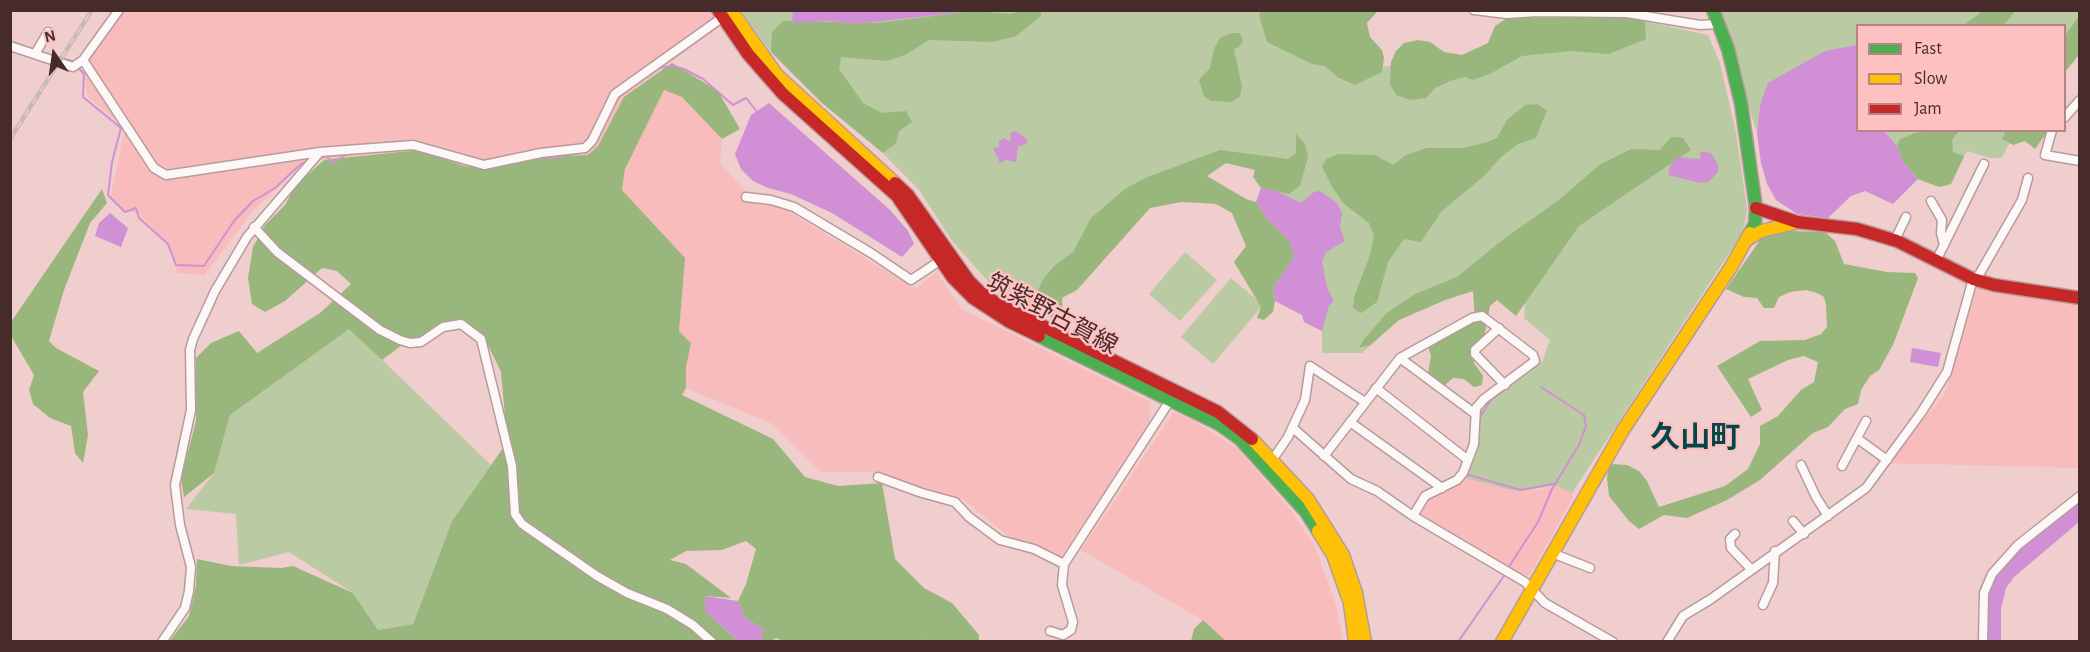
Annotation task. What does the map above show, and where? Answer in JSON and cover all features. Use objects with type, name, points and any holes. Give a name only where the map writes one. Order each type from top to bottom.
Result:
[{"type":"main road","points":[[1502,642],[1623,430],[1749,239],[1755,224],[1756,208],[1741,103],[1728,49],[1713,10]]},
{"type":"main road","name":"筑紫野古賀線","points":[[724,13],[748,54],[783,94],[897,196],[962,288],[988,310],[1171,399],[1219,424],[1240,439],[1306,512],[1333,555],[1350,603],[1355,642]]},
{"type":"main road","name":"筑紫野古賀線","points":[[724,13],[777,75],[908,195],[963,274],[980,292],[996,303],[1218,411],[1246,432],[1308,499],[1343,555],[1356,593],[1365,642]]},
{"type":"main road","points":[[1756,208],[1797,222],[1857,229],[1895,240],[1975,280],[2079,298]]},
{"type":"main road","points":[[1749,239],[1761,231],[1797,222]]},
{"type":"street","points":[[10,46],[73,67],[83,60],[119,10]]},
{"type":"street","points":[[1474,10],[1507,14],[1627,13],[1700,25],[1719,24]]},
{"type":"street","points":[[83,60],[154,168],[166,175],[320,152],[413,145],[484,165],[541,153],[585,148],[590,145],[615,94],[724,13]]},
{"type":"street","points":[[34,54],[48,32]]},
{"type":"street","points":[[2066,116],[2079,100]]},
{"type":"street","points":[[2051,132],[2045,155],[2079,161]]},
{"type":"street","points":[[162,642],[185,608],[191,575],[177,508],[175,485],[191,410],[190,350],[200,319],[254,227],[320,152]]},
{"type":"street","points":[[1937,259],[1984,164]]},
{"type":"street","points":[[1667,642],[1683,616],[1711,599],[1775,551],[1804,534],[1866,488],[1921,413],[1947,372],[1975,280],[2022,200],[2028,178]]},
{"type":"street","points":[[746,197],[771,200],[794,207],[911,280],[941,260]]},
{"type":"street","points":[[1931,201],[1942,220],[1941,233],[1944,245]]},
{"type":"street","points":[[1895,240],[1906,217]]},
{"type":"street","points":[[254,227],[278,252],[380,330],[400,340],[410,343],[421,342],[443,327],[461,324],[481,339],[512,466],[515,514],[522,524],[597,576],[627,593],[667,609],[693,625],[712,642]]},
{"type":"street","points":[[1324,456],[1400,358],[1472,318],[1485,317],[1533,355],[1534,361],[1484,399],[1474,413],[1474,444],[1463,473],[1457,480],[1425,496],[1413,516]]},
{"type":"street","points":[[1499,328],[1475,350],[1474,354],[1505,385]]},
{"type":"street","points":[[1400,358],[1474,413]]},
{"type":"street","points":[[1273,459],[1293,428],[1305,400],[1310,366],[1365,402]]},
{"type":"street","points":[[1376,388],[1468,460]]},
{"type":"street","points":[[1050,631],[1063,635],[1071,630],[1073,622],[1062,585],[1064,564],[1171,399]]},
{"type":"street","points":[[1842,466],[1858,440],[1866,421]]},
{"type":"street","points":[[1350,422],[1442,488]]},
{"type":"street","points":[[1293,428],[1351,479],[1377,491],[1413,516],[1525,582],[1545,603],[1613,642]]},
{"type":"street","points":[[1858,440],[1887,460]]},
{"type":"street","points":[[1801,465],[1828,516]]},
{"type":"street","points":[[878,477],[922,494],[955,502],[969,517],[1000,540],[1034,549],[1064,564]]},
{"type":"street","points":[[1983,642],[1984,593],[1992,574],[2018,545],[2079,496]]},
{"type":"street","points":[[1793,521],[1804,534]]},
{"type":"street","points":[[1735,534],[1730,539],[1731,548],[1750,569]]},
{"type":"street","points":[[1763,605],[1773,583],[1775,551]]},
{"type":"street","points":[[1552,553],[1590,568]]},
{"type":"shaded area","points":[[793,10],[973,11],[855,24],[830,21],[792,23]]},
{"type":"shaded area","points":[[113,11],[741,11],[624,97],[598,146],[588,155],[543,157],[490,168],[464,166],[419,150],[304,162],[252,212],[205,275],[178,273],[166,243],[139,214],[122,209],[111,195],[125,128],[87,96],[85,72],[77,61]]},
{"type":"shaded area","points":[[1856,45],[1856,132],[1885,132],[1897,146],[1903,162],[1918,179],[1893,204],[1865,191],[1851,196],[1828,218],[1797,214],[1776,200],[1767,184],[1761,163],[1757,133],[1760,105],[1768,83],[1825,51]]},
{"type":"shaded area","points":[[664,89],[682,97],[722,139],[720,163],[756,203],[781,207],[916,289],[937,272],[961,309],[1151,402],[1149,425],[1061,557],[1011,538],[962,499],[870,472],[821,472],[773,424],[686,388],[686,367],[691,343],[679,331],[684,258],[622,190],[625,169]]},
{"type":"shaded area","points":[[769,103],[890,210],[908,231],[914,244],[902,257],[832,213],[791,194],[753,181],[741,169],[735,154],[751,115]]},
{"type":"shaded area","points":[[1015,131],[1027,139],[1027,144],[1018,146],[1016,162],[1006,160],[1000,163],[993,148],[999,147],[999,141],[1004,138],[1010,142],[1011,133]]},
{"type":"shaded area","points":[[1700,152],[1711,153],[1718,165],[1718,172],[1708,182],[1700,183],[1668,175],[1670,166],[1678,157],[1697,159],[1701,158]]},
{"type":"shaded area","points":[[1261,188],[1276,191],[1301,203],[1314,192],[1320,191],[1337,203],[1342,213],[1340,227],[1345,241],[1326,252],[1322,261],[1327,287],[1334,301],[1329,306],[1322,331],[1304,322],[1302,315],[1275,301],[1273,288],[1294,257],[1289,240],[1268,220],[1256,202]]},
{"type":"shaded area","points":[[110,213],[128,228],[121,247],[95,236],[99,223]]},
{"type":"shaded area","points":[[1976,288],[2079,303],[2079,468],[1889,463],[1945,393]]},
{"type":"shaded area","points":[[1912,348],[1941,353],[1938,367],[1910,362]]},
{"type":"shaded area","points":[[1173,413],[1191,419],[1238,449],[1288,507],[1315,546],[1336,605],[1343,641],[1226,641],[1203,620],[1081,550]]},
{"type":"shaded area","points":[[1466,478],[1524,491],[1541,490],[1554,485],[1572,493],[1573,497],[1531,573],[1524,578],[1421,514],[1430,497],[1456,487]]},
{"type":"shaded area","points":[[2079,500],[2079,522],[2014,577],[2006,588],[2001,609],[2001,641],[1986,642],[1986,606],[1995,577],[2008,561]]},
{"type":"shaded area","points":[[705,596],[738,601],[745,618],[765,630],[760,636],[763,641],[738,641],[705,611]]},
{"type":"green space","points":[[1262,10],[1378,11],[1367,23],[1370,37],[1382,50],[1384,58],[1382,72],[1355,85],[1337,77],[1325,66],[1312,64],[1267,42],[1259,15]]},
{"type":"green space","points":[[1984,10],[2015,10],[2005,24],[1965,24]]},
{"type":"green space","points":[[741,11],[1278,11],[1380,67],[1494,57],[1625,17],[1708,35],[1720,63],[1736,133],[1747,209],[1743,232],[1572,493],[1554,485],[1524,491],[1507,489],[1466,478],[1476,451],[1476,415],[1488,400],[1542,362],[1550,340],[1524,318],[1525,302],[1576,221],[1473,291],[1445,300],[1399,320],[1362,353],[1322,353],[1322,331],[1304,322],[1302,315],[1275,301],[1289,240],[1268,220],[1256,202],[1269,167],[1235,160],[1181,179],[1038,306],[993,287],[953,242],[920,191],[883,153],[822,103],[771,52]]},
{"type":"green space","points":[[973,11],[1011,14],[1022,11],[1041,11],[1041,16],[1016,36],[993,42],[929,40],[905,55],[887,61],[841,57],[839,69],[863,103],[882,113],[906,111],[912,122],[899,131],[896,143],[883,153],[822,103],[771,52],[772,32],[783,21],[878,23]]},
{"type":"green space","points":[[1719,11],[2079,11],[2079,29],[2066,48],[2066,24],[1856,24],[1856,46],[1825,51],[1760,105],[1757,133]]},
{"type":"green space","points":[[2079,16],[2079,55],[2066,71],[2066,35]]},
{"type":"green space","points":[[1625,17],[1645,22],[1646,39],[1609,54],[1571,51],[1522,56],[1490,74],[1473,80],[1465,77],[1450,81],[1435,88],[1426,98],[1411,100],[1396,95],[1390,84],[1391,62],[1396,51],[1404,43],[1418,40],[1430,42],[1444,52],[1462,55],[1488,43],[1495,26],[1507,18]]},
{"type":"green space","points":[[1232,33],[1240,33],[1243,41],[1239,47],[1234,49],[1242,87],[1240,96],[1232,102],[1211,101],[1204,96],[1199,80],[1210,68],[1214,49],[1220,38]]},
{"type":"green space","points":[[672,63],[718,91],[740,129],[722,139],[682,97],[664,90],[625,169],[622,190],[685,258],[679,331],[691,343],[686,367],[686,388],[682,395],[773,439],[805,477],[838,486],[882,483],[895,559],[924,588],[952,603],[979,635],[979,641],[928,642],[927,639],[925,642],[786,642],[776,638],[772,641],[763,641],[760,636],[765,630],[745,618],[738,601],[746,584],[756,549],[746,541],[722,550],[686,551],[670,560],[686,564],[731,598],[705,596],[705,611],[738,641],[169,642],[189,616],[196,586],[197,559],[231,566],[281,568],[293,566],[353,593],[378,630],[413,624],[452,521],[510,438],[505,417],[501,372],[485,339],[470,326],[461,324],[406,342],[382,360],[349,329],[230,415],[214,473],[184,497],[181,479],[196,421],[196,358],[211,343],[239,331],[257,353],[320,313],[351,284],[337,271],[322,268],[285,301],[265,312],[252,304],[248,278],[253,247],[265,225],[285,205],[295,186],[324,160],[419,150],[464,166],[490,168],[543,157],[588,155],[598,146],[624,97]]},
{"type":"green space","points":[[1537,104],[1547,110],[1536,138],[1518,144],[1501,157],[1484,176],[1441,212],[1421,242],[1404,239],[1388,262],[1377,302],[1361,313],[1353,308],[1354,297],[1370,255],[1374,236],[1369,223],[1343,203],[1333,188],[1322,167],[1326,159],[1339,154],[1375,155],[1393,165],[1406,155],[1427,148],[1463,148],[1488,142],[1497,138],[1507,120],[1525,105]]},
{"type":"green space","points":[[1885,132],[2015,132],[2002,158],[1990,158],[1967,151],[1951,184],[1939,187],[1918,179],[1903,162],[1897,146]]},
{"type":"green space","points":[[1958,132],[1952,140],[1953,152],[1964,156],[1951,184],[1939,187],[1918,179],[1903,162],[1897,146],[1900,139],[1915,133]]},
{"type":"green space","points":[[2006,132],[2047,132],[2035,149],[2025,141],[2013,145],[2002,139]]},
{"type":"green space","points":[[1296,134],[1305,144],[1308,157],[1300,186],[1289,194],[1261,188],[1253,177],[1255,170],[1226,163],[1207,176],[1246,199],[1256,202],[1268,220],[1289,240],[1294,257],[1273,288],[1275,301],[1273,312],[1264,320],[1257,318],[1261,307],[1234,262],[1246,246],[1232,213],[1216,204],[1203,203],[1181,202],[1150,208],[1077,290],[1062,298],[1063,311],[1052,318],[1030,309],[1042,281],[1053,267],[1073,252],[1091,218],[1125,189],[1145,178],[1220,150],[1288,159],[1296,153]]},
{"type":"green space","points":[[1671,137],[1683,138],[1691,150],[1579,226],[1516,316],[1497,300],[1490,306],[1484,338],[1473,350],[1474,363],[1483,376],[1482,385],[1474,387],[1464,379],[1453,378],[1444,386],[1428,373],[1431,356],[1428,346],[1475,319],[1473,291],[1445,300],[1399,320],[1370,345],[1359,348],[1387,313],[1415,294],[1457,277],[1505,238],[1559,200],[1599,165],[1631,149],[1660,150]]},
{"type":"green space","points":[[102,189],[107,203],[90,223],[64,290],[49,341],[56,348],[99,371],[83,392],[88,435],[83,463],[75,453],[71,426],[50,418],[33,404],[29,390],[34,375],[11,336],[11,322]]},
{"type":"green space","points":[[1790,231],[1825,232],[1835,241],[1844,264],[1887,272],[1915,273],[1918,278],[1893,345],[1879,370],[1870,376],[1861,390],[1858,404],[1845,409],[1828,427],[1813,433],[1760,480],[1727,500],[1687,518],[1664,515],[1639,529],[1629,521],[1609,496],[1607,479],[1608,468],[1611,464],[1627,465],[1639,471],[1647,481],[1659,507],[1725,486],[1748,469],[1760,444],[1760,426],[1778,416],[1801,390],[1814,382],[1818,362],[1804,356],[1788,360],[1748,379],[1762,410],[1751,417],[1717,366],[1760,341],[1805,340],[1821,334],[1827,327],[1824,297],[1817,293],[1806,290],[1790,292],[1779,297],[1774,308],[1764,308],[1757,298],[1744,297],[1726,289],[1760,240],[1769,235]]},
{"type":"green space","points":[[1185,252],[1217,280],[1180,321],[1149,294]]},
{"type":"green space","points":[[1231,278],[1263,305],[1213,364],[1181,337]]},
{"type":"green space","points":[[349,328],[491,465],[452,521],[413,624],[378,630],[353,593],[289,552],[239,565],[236,514],[186,509],[214,473],[230,415]]},
{"type":"green space","points":[[1203,620],[1226,641],[1191,641],[1194,629]]},
{"type":"waterway","points":[[49,55],[72,61],[84,74],[83,97],[121,128],[112,162],[108,195],[125,212],[136,208],[139,218],[168,244],[176,265],[204,266],[234,221],[253,201],[275,188],[301,164],[308,161]]},
{"type":"waterway","points":[[658,68],[673,66],[684,69],[703,79],[733,105],[746,98],[758,113]]},
{"type":"waterway","points":[[617,99],[631,87]]},
{"type":"waterway","points":[[541,157],[552,158],[585,152]]},
{"type":"waterway","points":[[319,158],[326,156],[333,163],[347,154]]},
{"type":"waterway","points":[[1508,568],[1538,522],[1552,489],[1579,445],[1586,426],[1584,415],[1541,387]]},
{"type":"waterway","points":[[1480,417],[1490,401],[1506,388]]},
{"type":"waterway","points":[[1466,474],[1520,490],[1554,484]]},
{"type":"waterway","points":[[1458,642],[1506,573]]},
{"type":"railway","points":[[10,139],[92,10]]},
{"type":"traffic: fast","points":[[1713,10],[1728,49],[1741,103],[1756,208],[1755,224],[1750,233]]},
{"type":"traffic: fast","points":[[1039,336],[1219,424],[1240,439],[1306,512],[1318,531]]},
{"type":"traffic: slow","points":[[731,10],[777,75],[895,183]]},
{"type":"traffic: slow","points":[[1748,239],[1761,231],[1795,223]]},
{"type":"traffic: slow","points":[[1502,642],[1623,430],[1731,267],[1750,233]]},
{"type":"traffic: slow","points":[[1252,439],[1308,499],[1343,555],[1356,593],[1365,642]]},
{"type":"traffic: slow","points":[[1318,531],[1333,555],[1350,603],[1355,642]]},
{"type":"traffic: jam","points":[[718,10],[748,54],[783,94],[897,196],[953,278],[973,298],[1008,321],[1039,336]]},
{"type":"traffic: jam","points":[[895,183],[908,195],[969,281],[980,292],[996,303],[1218,412],[1252,439]]},
{"type":"traffic: jam","points":[[1756,208],[1797,222],[1857,229],[1897,241],[1973,279],[1994,285],[2080,298]]},
{"type":"district","name":"久山町","points":[[1695,438]]}]
